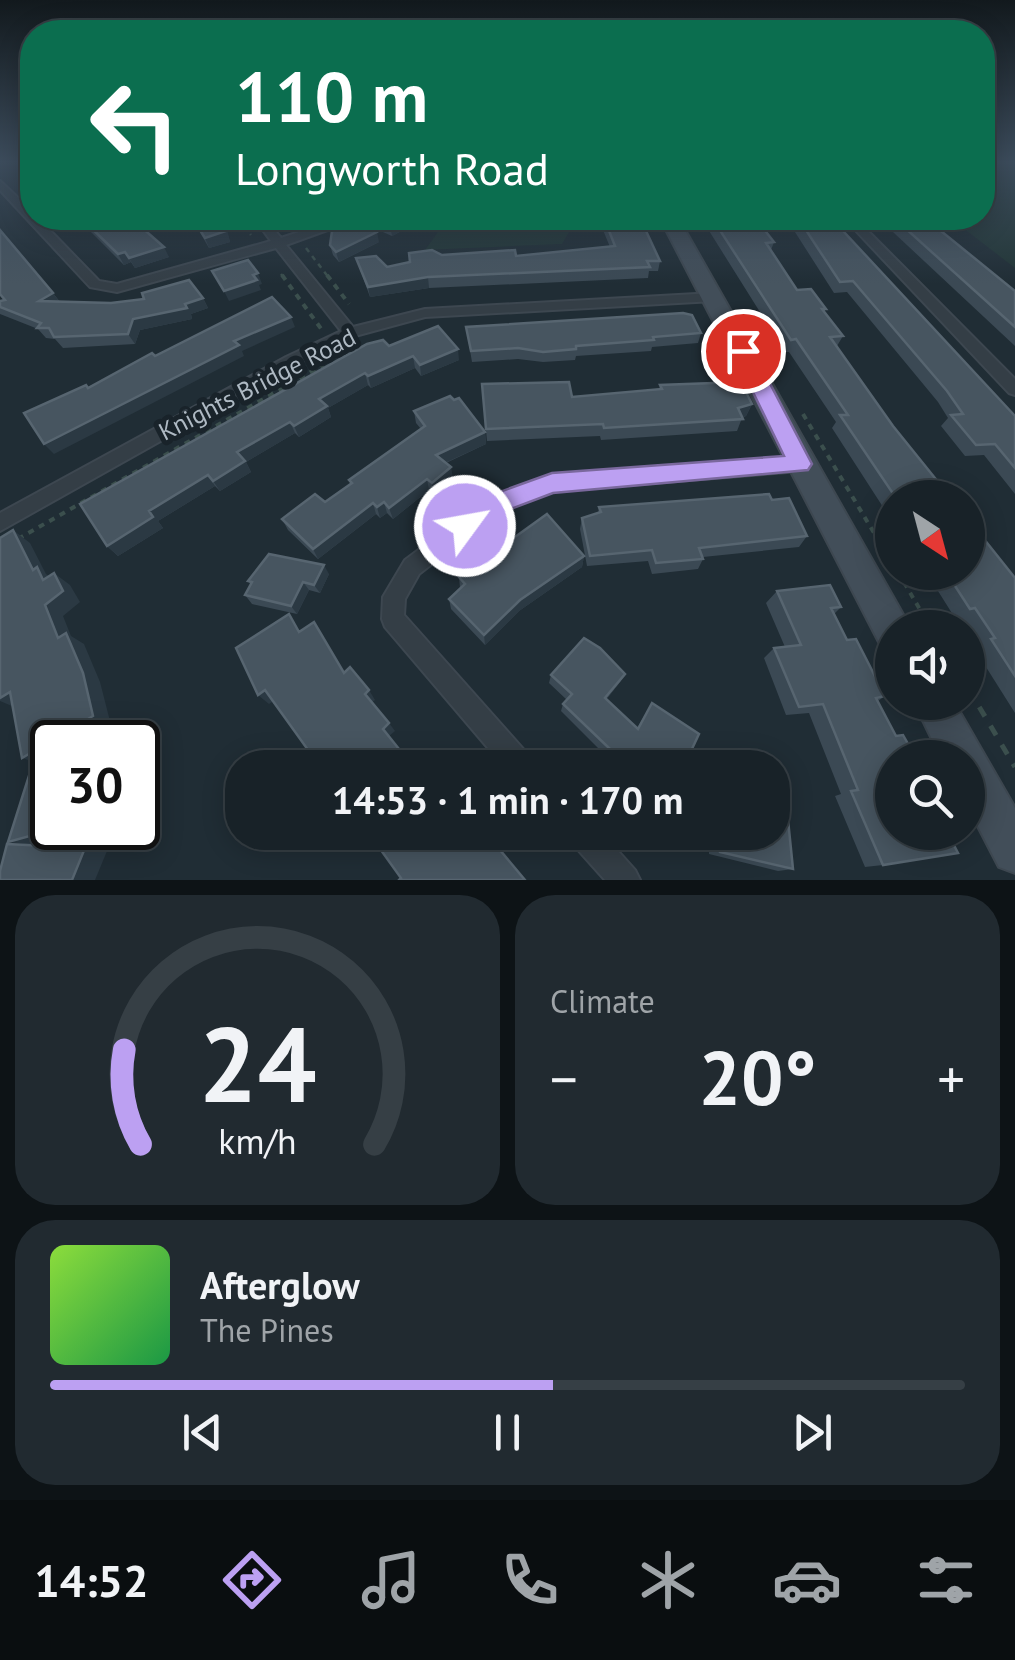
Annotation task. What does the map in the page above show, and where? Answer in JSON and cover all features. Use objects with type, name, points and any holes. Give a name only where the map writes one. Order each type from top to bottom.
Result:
[{"type":"street","points":[[44,230],[95,284],[117,288],[149,282],[316,230]]},
{"type":"street","points":[[268,230],[350,333]]},
{"type":"street","points":[[675,230],[881,610]]},
{"type":"street","points":[[860,230],[1015,390]]},
{"type":"street","name":"Knights Bridge Road","points":[[0,524],[291,361],[350,333],[425,313],[714,297]]},
{"type":"street","points":[[507,750],[393,618],[394,597],[412,567],[492,506],[552,483],[800,464]]},
{"type":"street","points":[[985,797],[1015,851]]},
{"type":"street","points":[[598,850],[625,880]]},
{"type":"path","points":[[248,230],[323,329]]},
{"type":"path","points":[[302,244],[360,317]]},
{"type":"path","points":[[17,540],[324,364]]},
{"type":"path","points":[[985,717],[1015,767]]},
{"type":"green space","points":[[995,202],[1015,202],[1015,268],[966,230],[995,230]]},
{"type":"green space","points":[[439,230],[570,230],[562,244],[425,250]]},
{"type":"building","points":[[0,230],[53,293],[39,301],[111,303],[144,299],[142,293],[189,280],[203,298],[185,304],[187,308],[133,319],[128,334],[54,337],[49,328],[37,328],[41,323],[0,307],[0,301],[5,300],[0,294]]},
{"type":"building","points":[[93,230],[145,230],[164,247],[129,258],[125,252],[118,254]]},
{"type":"building","points":[[200,230],[226,230],[226,231],[205,238]]},
{"type":"building","points":[[609,230],[646,230],[660,261],[647,261],[650,267],[428,277],[368,287],[356,258],[376,256],[387,267],[410,262],[409,253],[432,250],[442,255],[515,250],[516,256],[615,246]]},
{"type":"building","points":[[720,230],[764,230],[774,242],[766,243],[797,290],[811,289],[826,309],[822,309],[843,336],[830,337],[936,480],[884,480],[840,415],[848,415],[796,339],[791,340]]},
{"type":"building","points":[[806,230],[842,230],[1015,416],[1015,468],[995,444],[976,445],[951,415],[963,414],[947,391],[853,281],[840,282]]},
{"type":"building","points":[[907,230],[940,230],[1015,291],[1015,327]]},
{"type":"building","points":[[332,231],[377,232],[336,252],[330,245]]},
{"type":"building","points":[[248,260],[258,273],[253,275],[257,280],[224,291],[212,271]]},
{"type":"building","points":[[272,297],[291,317],[234,341],[239,345],[44,444],[24,413],[86,385],[88,388],[152,353],[155,356]]},
{"type":"building","points":[[692,315],[701,333],[543,352],[518,348],[471,351],[466,327]]},
{"type":"building","points":[[438,326],[458,349],[420,365],[413,356],[368,376],[365,373],[319,399],[327,406],[237,452],[245,461],[213,481],[208,475],[149,511],[153,517],[107,546],[80,504],[367,344],[383,340],[389,346]]},
{"type":"building","points":[[569,382],[572,397],[662,389],[660,385],[741,382],[752,404],[738,408],[743,419],[604,428],[603,424],[486,429],[482,384]]},
{"type":"building","points":[[450,396],[454,400],[459,398],[485,432],[436,455],[451,467],[432,483],[427,479],[389,508],[384,502],[377,507],[373,503],[313,549],[282,519],[315,494],[325,502],[352,483],[349,480],[425,426],[414,411]]},
{"type":"building","points":[[769,494],[772,500],[789,498],[807,536],[699,548],[703,559],[656,563],[652,550],[590,556],[582,518],[601,512],[599,507]]},
{"type":"building","points":[[547,514],[584,556],[520,600],[484,635],[449,599],[465,584],[459,577]]},
{"type":"building","points":[[13,530],[33,570],[37,567],[43,580],[54,573],[63,591],[45,605],[58,638],[66,633],[83,673],[93,716],[86,720],[30,720],[30,753],[22,758],[10,692],[0,698],[0,538]]},
{"type":"building","points":[[985,540],[1015,578],[1015,676],[991,639],[995,638],[985,623],[985,610],[970,609],[958,590],[985,590]]},
{"type":"building","points":[[269,554],[324,565],[314,585],[303,582],[291,606],[245,595],[252,582],[248,581]]},
{"type":"building","points":[[830,585],[841,607],[831,608],[847,640],[856,639],[875,676],[875,720],[888,720],[896,736],[903,735],[906,740],[875,740],[875,846],[851,791],[858,790],[823,704],[799,707],[774,648],[801,645],[777,591]]},
{"type":"building","points":[[289,614],[299,632],[314,622],[344,673],[350,667],[369,690],[365,694],[389,723],[383,729],[400,750],[308,750],[265,690],[258,695],[236,648]]},
{"type":"building","points":[[584,638],[600,648],[625,674],[605,698],[638,729],[652,703],[699,734],[691,750],[611,750],[563,704],[572,694],[551,675]]},
{"type":"building","points":[[30,772],[30,836],[8,842]]},
{"type":"building","points":[[790,839],[793,869],[720,852],[790,850]]},
{"type":"building","points":[[7,844],[30,845],[30,850],[84,850],[72,880],[0,880]]},
{"type":"building","points":[[381,850],[500,850],[525,880],[399,880]]},
{"type":"building","points":[[877,850],[958,853],[883,865]]},
{"type":"route","points":[[465,526],[492,506],[552,483],[800,464],[743,351]]}]
